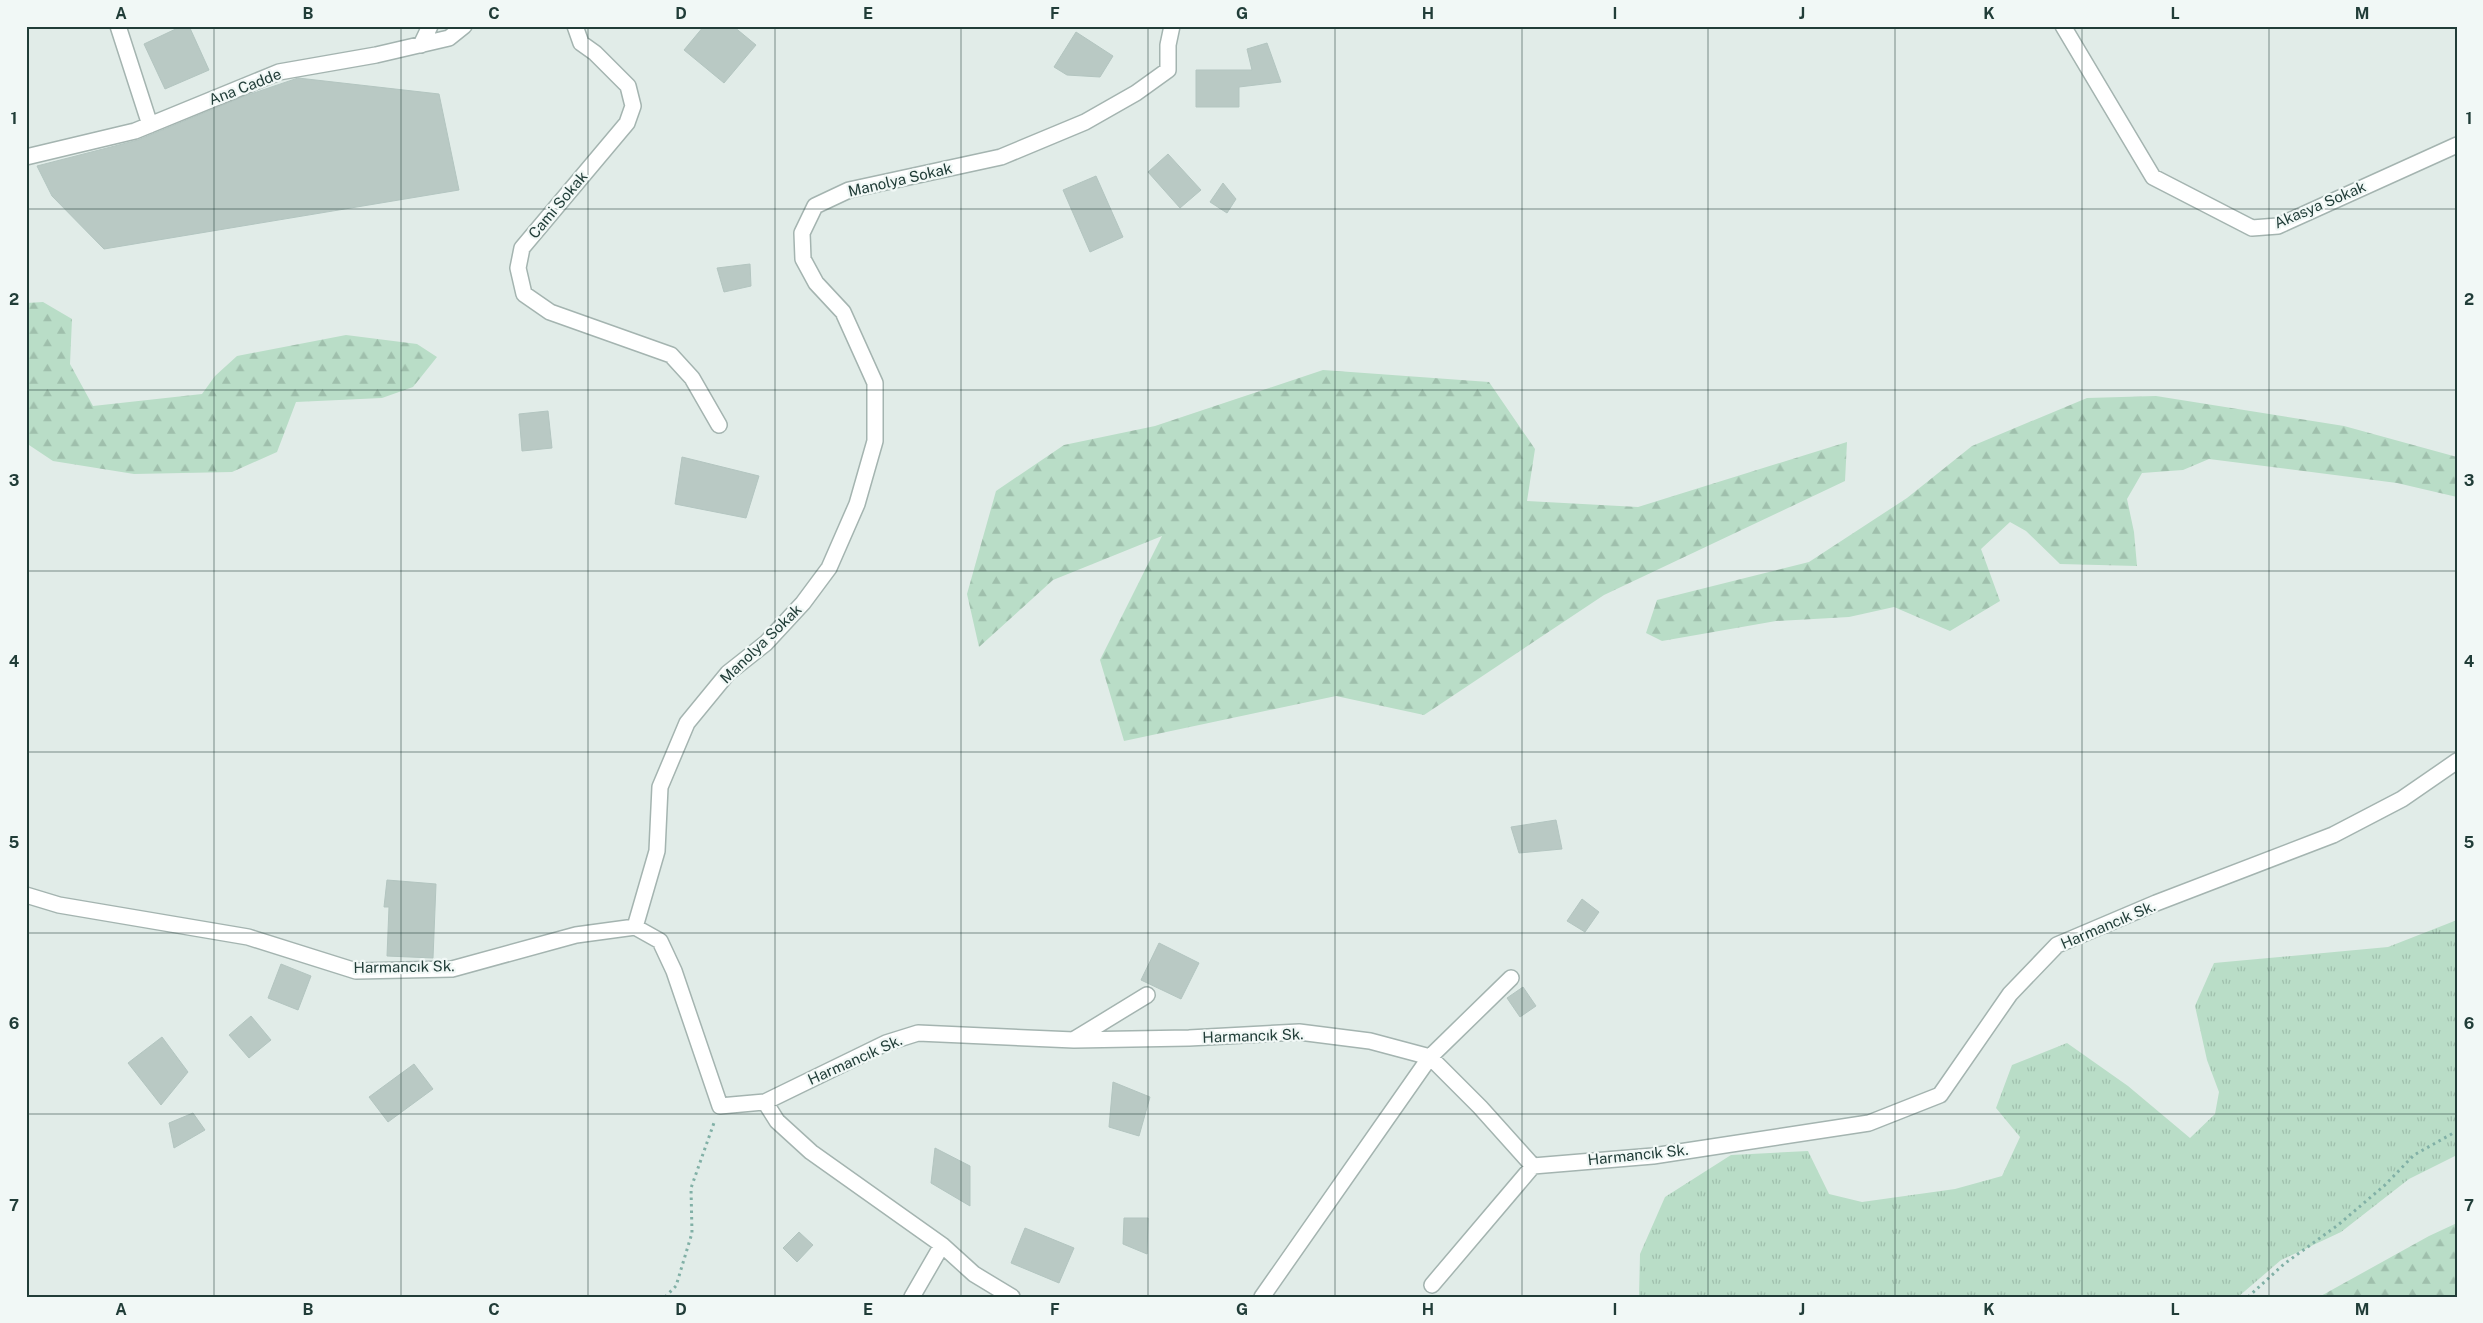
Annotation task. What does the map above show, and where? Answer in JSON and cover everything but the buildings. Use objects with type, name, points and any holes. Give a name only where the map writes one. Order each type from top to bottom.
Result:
[{"type":"street","points":[[118,26],[150,124]]},
{"type":"street","points":[[421,45],[430,26]]},
{"type":"street","name":"Ana Cadde","points":[[26,157],[135,131],[279,72],[421,45],[449,38],[464,26]]},
{"type":"street","name":"Cami Sokak","points":[[575,26],[581,43],[595,53],[628,86],[633,106],[627,123],[522,248],[518,268],[524,294],[550,312],[671,355],[692,378],[719,425]]},
{"type":"street","name":"Manolya Sokak","points":[[634,927],[657,851],[660,787],[687,723],[728,673],[766,643],[804,603],[830,568],[857,504],[875,441],[875,383],[842,312],[816,283],[803,259],[802,233],[816,206],[849,190],[1001,157],[1085,122],[1136,93],[1168,70],[1168,45],[1172,26]]},
{"type":"street","name":"Akasya Sokak","points":[[2063,26],[2153,177],[2252,228],[2278,226],[2457,145]]},
{"type":"street","name":"Harmancık Sk.","points":[[1533,1166],[1653,1156],[1869,1123],[1940,1095],[2010,994],[2057,946],[2156,904],[2333,835],[2402,799],[2457,761]]},
{"type":"street","name":"Harmancık Sk.","points":[[26,895],[59,905],[248,937],[356,971],[452,969],[576,935],[634,927]]},
{"type":"street","points":[[634,927],[660,941],[674,972],[720,1106]]},
{"type":"street","points":[[1262,1297],[1430,1057],[1511,978]]},
{"type":"street","points":[[1074,1040],[1147,995]]},
{"type":"street","name":"Harmancık Sk.","points":[[720,1106],[765,1102],[886,1043],[918,1032],[1074,1040],[1189,1038],[1299,1032],[1370,1041],[1430,1057]]},
{"type":"street","points":[[1430,1057],[1480,1107],[1533,1166],[1432,1285]]},
{"type":"street","points":[[765,1102],[777,1122],[811,1152],[942,1245],[974,1274],[1012,1297]]},
{"type":"street","points":[[912,1297],[942,1245]]},
{"type":"path","points":[[665,1297],[676,1286],[692,1233],[691,1188],[720,1106]]},
{"type":"path","points":[[2248,1297],[2284,1264],[2352,1214],[2385,1185],[2414,1155],[2457,1132]]},
{"type":"green space","points":[[43,302],[72,319],[70,364],[93,406],[202,394],[215,376],[237,356],[346,335],[417,344],[437,357],[413,387],[382,398],[296,402],[277,452],[232,472],[134,474],[53,461],[26,443],[26,303]]},
{"type":"green space","points":[[1323,370],[1489,382],[1535,449],[1527,501],[1638,507],[1847,442],[1845,481],[1604,595],[1424,715],[1336,696],[1124,741],[1100,660],[1162,536],[1053,580],[979,647],[967,594],[996,491],[1064,445],[1155,426]]},
{"type":"green space","points":[[2156,396],[2344,426],[2457,457],[2457,497],[2397,483],[2209,459],[2183,470],[2142,473],[2127,499],[2134,532],[2137,566],[2060,564],[2026,531],[2010,522],[1981,549],[2000,601],[1950,631],[1894,607],[1849,617],[1776,621],[1662,641],[1646,633],[1657,600],[1809,562],[1907,498],[1972,446],[2087,398]]},
{"type":"green space","points":[[2457,920],[2457,1155],[2409,1179],[2341,1232],[2281,1260],[2238,1297],[1639,1297],[1640,1254],[1665,1197],[1731,1155],[1808,1151],[1829,1194],[1862,1202],[1955,1189],[2002,1176],[2020,1137],[1996,1108],[2012,1065],[2067,1043],[2128,1086],[2190,1138],[2215,1114],[2219,1092],[2207,1060],[2195,1006],[2214,963],[2388,947]]},
{"type":"green space","points":[[2457,1223],[2457,1297],[2319,1297],[2429,1236]]}]
